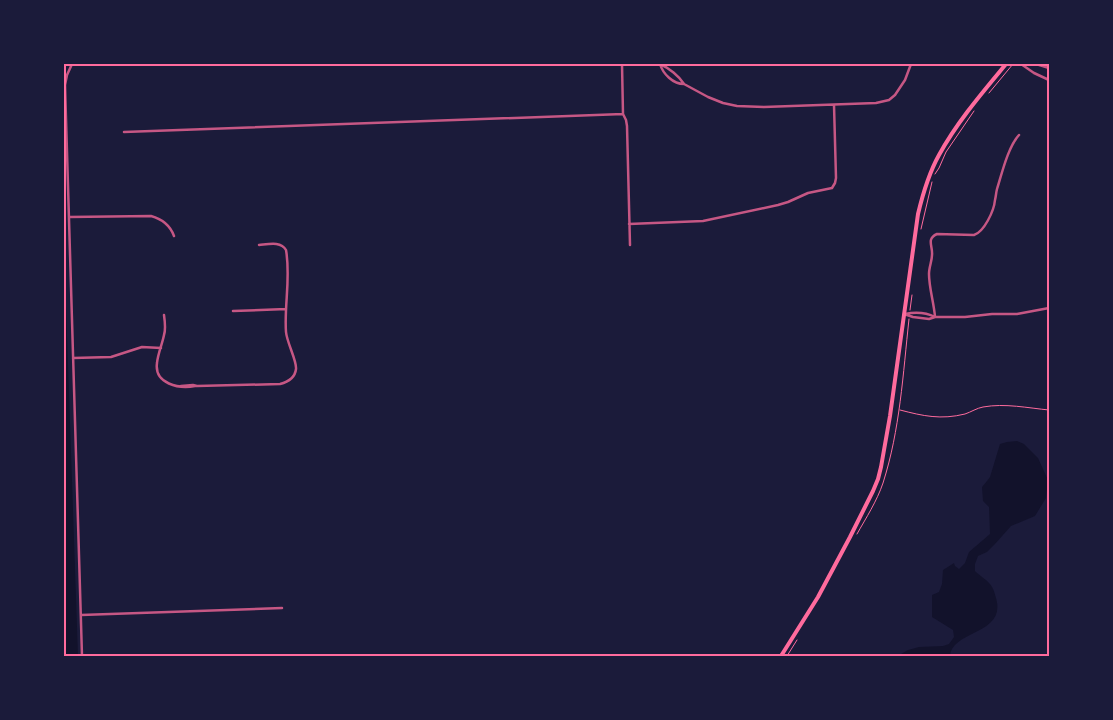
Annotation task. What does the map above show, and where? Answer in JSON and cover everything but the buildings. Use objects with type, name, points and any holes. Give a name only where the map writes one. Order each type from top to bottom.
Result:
[{"type":"main road","points":[[781,656],[818,597],[878,479],[890,416],[918,214],[930,174],[952,133],[1006,64]]},
{"type":"street","points":[[72,64],[65,86],[82,656]]},
{"type":"street","points":[[622,64],[623,114],[627,126],[630,245]]},
{"type":"street","points":[[660,64],[670,70],[684,84]]},
{"type":"street","points":[[660,64],[662,70],[669,77],[708,97],[737,106],[764,107],[876,103],[889,100],[903,84],[911,64]]},
{"type":"street","points":[[1021,64],[1049,80]]},
{"type":"street","points":[[1036,64],[1049,68]]},
{"type":"street","points":[[629,224],[708,220],[778,205],[805,194],[832,188],[836,178],[834,105]]},
{"type":"street","points":[[124,132],[623,114]]},
{"type":"street","points":[[935,317],[929,272],[932,238],[937,234],[974,235],[982,230],[994,204],[997,188],[1010,150],[1019,135]]},
{"type":"street","points":[[68,218],[151,216],[169,226],[174,236]]},
{"type":"street","points":[[164,315],[165,332],[156,364],[159,374],[165,382],[183,387],[193,387],[280,384],[288,382],[296,370],[296,363],[286,334],[287,253],[285,248],[278,244],[259,245]]},
{"type":"street","points":[[904,314],[913,318],[927,319],[935,317],[1017,314],[1049,308]]},
{"type":"street","points":[[233,311],[286,309]]},
{"type":"street","points":[[73,358],[111,357],[142,346],[161,348]]},
{"type":"street","points":[[81,615],[282,608]]},
{"type":"path","points":[[987,95],[1013,64]]},
{"type":"path","points":[[919,233],[932,178],[975,109]]},
{"type":"path","points":[[910,308],[912,292]]},
{"type":"path","points":[[897,421],[909,321]]},
{"type":"path","points":[[899,410],[928,417],[946,418],[967,414],[982,407],[1010,406],[1049,410]]},
{"type":"shaded area","points":[[64,248],[78,656],[64,656]]},
{"type":"shaded area","points":[[1017,441],[1024,444],[1038,458],[1048,480],[1046,498],[1035,516],[1011,526],[987,552],[978,556],[975,571],[991,585],[996,598],[997,610],[994,619],[987,626],[960,641],[953,648],[950,656],[904,656],[901,654],[919,647],[949,644],[954,637],[953,630],[932,617],[932,595],[939,592],[942,584],[943,570],[954,563],[959,569],[965,563],[969,552],[990,534],[989,507],[983,501],[982,487],[990,477],[1000,444]]}]
